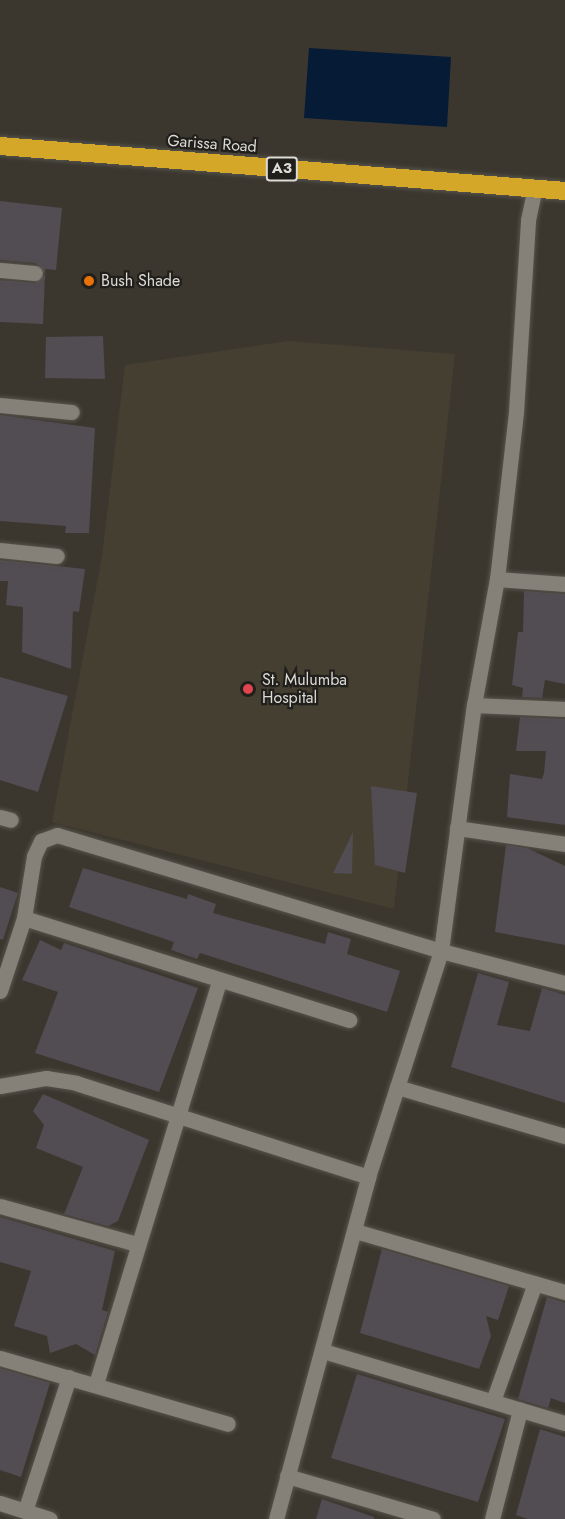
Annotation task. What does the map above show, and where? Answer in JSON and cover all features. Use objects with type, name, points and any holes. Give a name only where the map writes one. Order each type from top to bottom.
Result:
[{"type":"highway","name":"Garissa Road","points":[[0,146],[565,191]]},
{"type":"street","points":[[276,1519],[369,1177],[441,951],[474,705],[497,579],[517,400],[528,220],[535,188]]},
{"type":"street","points":[[0,270],[35,273]]},
{"type":"street","points":[[0,405],[72,412]]},
{"type":"street","points":[[0,550],[57,556]]},
{"type":"street","points":[[497,579],[565,584]]},
{"type":"street","points":[[474,705],[565,709]]},
{"type":"street","points":[[457,828],[565,844]]},
{"type":"street","points":[[0,992],[4,966],[24,918],[34,856],[41,841],[57,835],[441,951],[565,983]]},
{"type":"street","points":[[24,918],[219,982],[349,1020]]},
{"type":"street","points":[[96,1384],[176,1115],[219,982]]},
{"type":"street","points":[[0,1086],[57,1079],[369,1177]]},
{"type":"street","points":[[396,1088],[565,1136]]},
{"type":"street","points":[[0,1206],[138,1244]]},
{"type":"street","points":[[355,1231],[565,1292]]},
{"type":"street","points":[[493,1401],[535,1283]]},
{"type":"street","points":[[323,1351],[565,1423]]},
{"type":"street","points":[[0,1358],[228,1424]]},
{"type":"street","points":[[25,1511],[69,1377]]},
{"type":"street","points":[[492,1519],[520,1410]]},
{"type":"street","points":[[287,1476],[433,1519]]},
{"type":"street","points":[[0,1503],[50,1519]]},
{"type":"shaded area","name":"St. Mulumba Hospital","points":[[288,341],[455,354],[394,909],[52,822],[102,556],[125,365]]},
{"type":"water","points":[[309,48],[451,57],[447,127],[304,118]]},
{"type":"building","points":[[0,201],[62,208],[56,270],[45,269],[45,273],[36,263],[0,260]]},
{"type":"building","points":[[45,275],[43,324],[0,322],[0,280],[35,283]]},
{"type":"building","points":[[103,336],[105,379],[45,378],[46,337]]},
{"type":"building","points":[[0,415],[95,428],[89,533],[65,533],[66,526],[0,521]]},
{"type":"building","points":[[0,560],[85,569],[79,612],[73,611],[71,669],[22,652],[23,607],[6,605],[8,581],[0,581]]},
{"type":"building","points":[[524,591],[565,594],[565,684],[545,680],[542,698],[522,697],[523,688],[512,685],[518,632],[523,632]]},
{"type":"building","points":[[0,677],[68,696],[38,792],[0,780]]},
{"type":"building","points":[[520,717],[565,719],[565,825],[507,817],[510,774],[542,779],[544,773],[546,751],[516,751]]},
{"type":"building","points":[[371,786],[417,793],[405,873],[375,865]]},
{"type":"building","points":[[353,832],[352,874],[333,873]]},
{"type":"building","points":[[506,845],[527,848],[565,866],[565,945],[495,932]]},
{"type":"building","points":[[83,868],[187,899],[188,894],[216,904],[213,913],[325,944],[328,932],[351,939],[347,954],[400,971],[387,1012],[200,953],[197,959],[171,950],[174,942],[69,907]]},
{"type":"building","points":[[0,887],[18,893],[3,940],[0,939]]},
{"type":"building","points":[[40,940],[61,950],[64,943],[198,988],[159,1092],[35,1053],[58,992],[22,980]]},
{"type":"building","points":[[478,973],[509,982],[497,1025],[530,1031],[542,988],[565,995],[565,1103],[451,1067]]},
{"type":"building","points":[[43,1094],[149,1140],[118,1221],[108,1226],[64,1214],[83,1167],[36,1148],[44,1125],[33,1111]]},
{"type":"building","points":[[0,1217],[115,1251],[102,1310],[108,1312],[95,1355],[76,1344],[50,1353],[47,1336],[14,1326],[31,1271],[0,1262]]},
{"type":"building","points":[[382,1249],[509,1286],[498,1320],[486,1316],[491,1336],[479,1369],[360,1333]]},
{"type":"building","points":[[547,1297],[565,1303],[565,1403],[551,1398],[548,1408],[518,1399]]},
{"type":"building","points":[[0,1368],[50,1383],[21,1477],[0,1470]]},
{"type":"building","points":[[357,1374],[505,1419],[478,1502],[331,1458]]},
{"type":"building","points":[[540,1429],[565,1437],[565,1519],[528,1519],[516,1515]]},
{"type":"building","points":[[322,1499],[374,1517],[374,1519],[316,1519]]},
{"type":"place","name":"Bush Shade","points":[[89,281]]},
{"type":"place","name":"St. Mulumba Hospital","points":[[248,689]]}]
